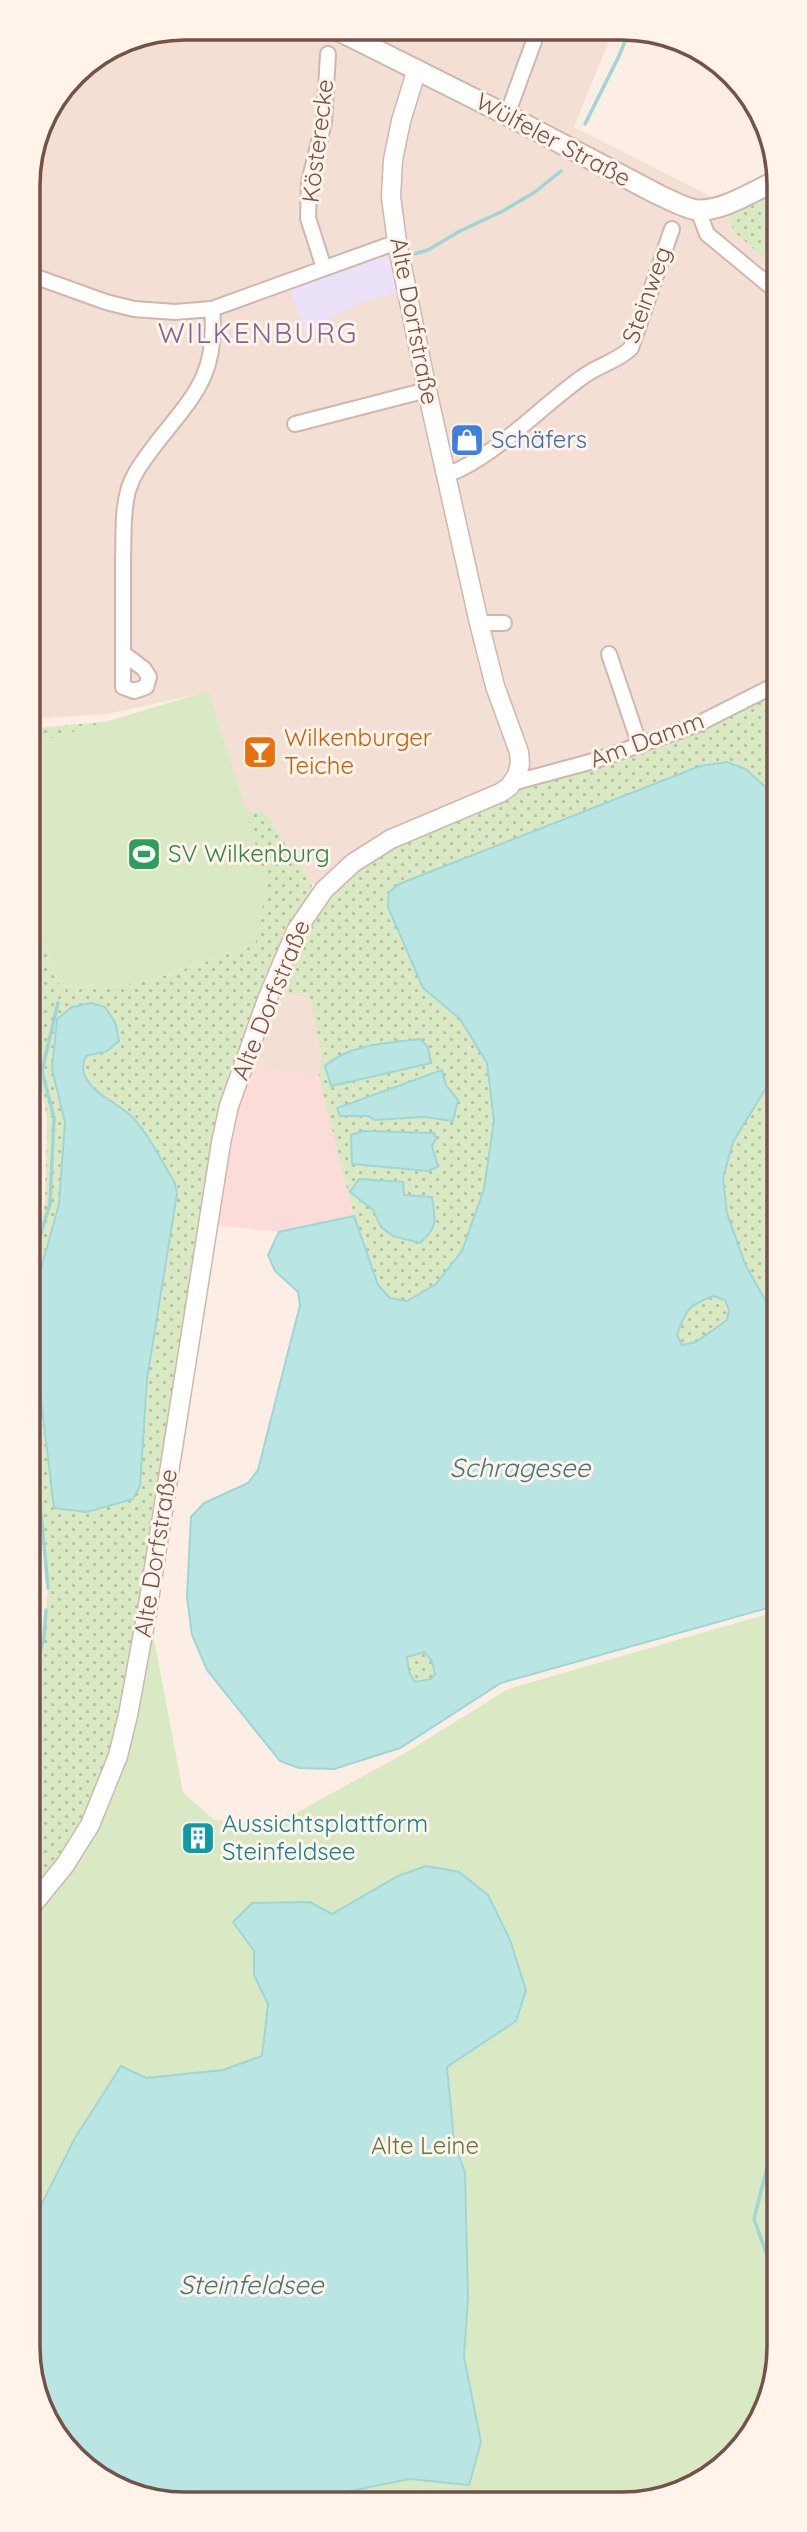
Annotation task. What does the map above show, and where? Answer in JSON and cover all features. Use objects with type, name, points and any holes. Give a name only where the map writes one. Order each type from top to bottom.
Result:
[{"type":"main road","name":"Wülfeler Straße","points":[[369,41],[417,69],[657,194],[698,210]]},
{"type":"main road","points":[[698,210],[722,205],[767,185]]},
{"type":"street","points":[[506,115],[534,40]]},
{"type":"street","name":"Kösterecke","points":[[324,268],[308,218],[308,206],[309,182],[324,122],[328,54]]},
{"type":"street","name":"Alte Dorfstraße","points":[[417,69],[405,102],[393,160],[391,197],[397,242],[479,622],[495,686],[519,752]]},
{"type":"street","points":[[698,210],[708,233],[767,283]]},
{"type":"street","name":"Steinweg","points":[[446,475],[470,466],[584,375],[625,355],[631,348],[671,229]]},
{"type":"street","points":[[41,278],[106,302],[134,309],[175,312],[212,309],[397,242]]},
{"type":"street","points":[[123,653],[124,511],[128,489],[137,468],[197,391],[208,369],[213,346],[212,309]]},
{"type":"street","points":[[295,424],[427,390]]},
{"type":"street","points":[[479,622],[504,623]]},
{"type":"street","points":[[609,653],[640,746]]},
{"type":"street","name":"Am Damm","points":[[512,783],[640,746],[698,724],[767,689]]},
{"type":"street","points":[[519,752],[540,768],[558,770]]},
{"type":"street","points":[[512,783],[520,764],[519,752]]},
{"type":"street","name":"Alte Dorfstraße","points":[[40,1895],[65,1865],[90,1825],[118,1756],[147,1612],[220,1143],[249,1046],[291,942],[308,911],[324,890],[354,863],[391,839],[500,793],[512,783]]},
{"type":"shaded area","points":[[609,40],[574,127],[726,204],[733,231],[767,260],[767,694],[328,894],[311,882],[264,811],[247,812],[208,692],[107,714],[41,718],[41,167],[51,130],[76,90],[90,76],[121,55],[157,43],[176,41]]},
{"type":"shaded area","points":[[377,256],[389,259],[397,292],[357,304],[305,332],[289,288]]},
{"type":"shaded area","points":[[309,993],[321,1051],[319,1078],[249,1064],[275,995]]},
{"type":"shaded area","points":[[249,1064],[319,1078],[354,1216],[279,1232],[215,1225],[230,1131]]},
{"type":"green space","points":[[767,199],[767,260],[733,231],[729,216]]},
{"type":"green space","name":"SV Wilkenburg","points":[[208,691],[247,812],[267,886],[255,945],[147,981],[104,989],[60,986],[41,934],[41,741]]},
{"type":"green space","points":[[767,693],[767,788],[746,769],[727,762],[700,766],[399,884],[389,892],[423,988],[460,1019],[487,1063],[494,1121],[484,1189],[462,1251],[436,1284],[407,1301],[390,1298],[378,1285],[354,1216],[319,1078],[321,1051],[309,993],[275,995],[312,916],[347,876],[380,853],[528,785]],"holes":[[[419,1039],[331,1086],[325,1066],[337,1058],[370,1046]],[[441,1070],[446,1085],[458,1100],[453,1121],[423,1117],[375,1120],[368,1116]],[[433,1133],[436,1139],[432,1146],[428,1171],[352,1164],[404,1134]],[[359,1179],[402,1182],[404,1195],[431,1197],[420,1243],[393,1236],[381,1227]]]},
{"type":"green space","points":[[110,721],[41,742],[41,728]]},
{"type":"green space","points":[[264,811],[311,882],[313,893],[243,1044],[123,1711],[98,1787],[76,1832],[40,1885],[40,1652],[48,1588],[40,1518],[40,1396],[54,1508],[140,1486],[147,1379],[129,1114],[96,1090],[84,1074],[86,1056],[107,1051],[57,1019],[52,1068],[65,1122],[59,1204],[40,1270],[41,1220],[45,1204],[47,1117],[41,1086],[41,934],[60,986],[104,989],[148,981],[255,945],[247,812]]},
{"type":"green space","points":[[767,1087],[766,1302],[745,1264],[727,1213],[723,1178],[733,1142]]},
{"type":"green space","points":[[714,1296],[725,1300],[729,1310],[728,1320],[696,1342],[682,1345],[677,1335],[686,1314],[699,1302]]},
{"type":"green space","name":"Alte Leine","points":[[766,1614],[766,2356],[756,2402],[737,2435],[710,2462],[677,2481],[640,2491],[186,2492],[157,2489],[121,2477],[97,2462],[70,2435],[55,2411],[43,2375],[40,2346],[40,1904],[99,1826],[111,1800],[137,1717],[151,1623],[183,1792],[214,1820],[276,1824],[405,1753],[508,1689]]},
{"type":"green space","points":[[425,1651],[435,1674],[426,1681],[415,1682],[409,1673],[407,1657]]},
{"type":"water","name":"Schragesee","points":[[727,762],[746,769],[767,788],[767,1087],[733,1142],[723,1178],[727,1213],[745,1264],[766,1302],[766,1608],[501,1683],[400,1748],[334,1769],[299,1768],[280,1761],[207,1670],[192,1635],[187,1597],[191,1517],[204,1503],[248,1483],[258,1470],[300,1305],[298,1292],[275,1271],[268,1255],[279,1232],[354,1216],[378,1285],[390,1298],[407,1301],[436,1284],[462,1251],[484,1189],[494,1121],[487,1063],[460,1019],[423,988],[388,907],[389,892],[399,884],[700,766]],"holes":[[[714,1296],[725,1300],[729,1310],[727,1320],[696,1342],[682,1345],[677,1335],[689,1310]],[[425,1652],[432,1662],[435,1674],[431,1679],[415,1682],[409,1672],[407,1657]]]},
{"type":"water","points":[[91,1003],[105,1007],[115,1022],[119,1041],[107,1051],[86,1056],[83,1071],[94,1088],[130,1115],[143,1130],[175,1183],[177,1194],[147,1379],[140,1486],[133,1499],[87,1512],[54,1508],[40,1395],[40,1270],[59,1204],[65,1122],[52,1069],[57,1019],[72,1007]]},
{"type":"water","points":[[420,1039],[428,1047],[431,1063],[331,1086],[325,1066],[346,1053],[370,1046]]},
{"type":"water","points":[[442,1070],[446,1085],[458,1100],[453,1121],[423,1117],[375,1120],[368,1116],[340,1116],[337,1108]]},
{"type":"water","points":[[363,1131],[434,1133],[436,1139],[432,1146],[438,1167],[428,1171],[352,1164],[351,1135]]},
{"type":"water","points":[[359,1179],[403,1182],[404,1195],[432,1197],[435,1217],[430,1232],[420,1243],[393,1236],[381,1227],[373,1210],[350,1192]]},
{"type":"water","name":"Steinfeldsee","points":[[426,1866],[459,1872],[488,1895],[510,1940],[526,1990],[516,2021],[447,2067],[454,2141],[465,2173],[468,2298],[464,2357],[481,2442],[469,2485],[409,2479],[346,2492],[186,2492],[157,2489],[121,2477],[97,2462],[70,2435],[55,2411],[48,2393],[40,2346],[40,2207],[75,2138],[121,2066],[146,2078],[223,2070],[262,2056],[268,2004],[254,1975],[254,1951],[233,1922],[252,1903],[310,1902],[332,1914],[398,1876]]},
{"type":"waterway","points":[[585,124],[625,40]]},
{"type":"waterway","points":[[410,255],[428,250],[503,211],[535,192],[561,171]]},
{"type":"waterway","points":[[759,200],[767,197]]},
{"type":"waterway","points":[[41,1234],[50,1204],[54,1118],[42,1071],[58,1003]]},
{"type":"waterway","points":[[40,1506],[48,1588]]},
{"type":"waterway","points":[[40,1652],[46,1610]]},
{"type":"waterway","name":"Alte Leine","points":[[766,2171],[754,2219],[766,2253]]},
{"type":"place","name":"Schäfers","points":[[467,440]]},
{"type":"place","name":"Wilkenburger Teiche","points":[[260,752]]},
{"type":"place","name":"SV Wilkenburg","points":[[144,854]]},
{"type":"place","name":"Aussichtsplattform Steinfeldsee","points":[[198,1838]]},
{"type":"district","name":"WILKENBURG","points":[[258,333]]}]
